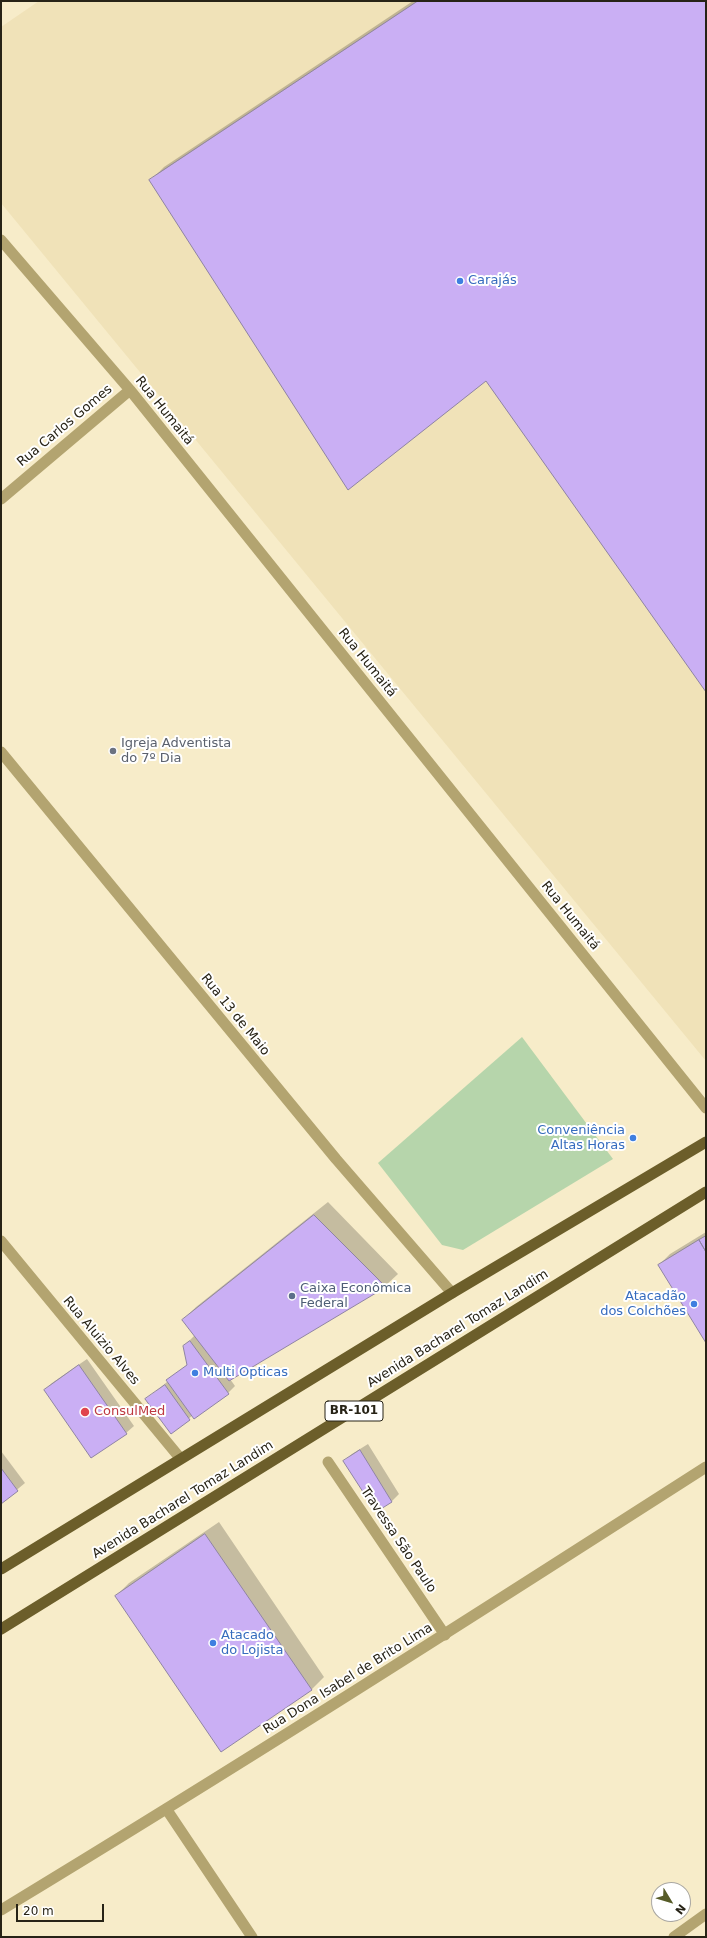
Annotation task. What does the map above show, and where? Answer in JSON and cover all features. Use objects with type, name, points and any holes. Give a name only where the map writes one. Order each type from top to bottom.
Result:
[{"type":"highway","points":[[1,1569],[180,1458],[452,1293],[706,1142]]},
{"type":"highway","name":"Avenida Bacharel Tomaz Landim","points":[[1,1629],[706,1192]]},
{"type":"street","name":"Rua Humaitá","points":[[1,240],[130,390],[706,1108]]},
{"type":"street","name":"Rua Carlos Gomes","points":[[1,499],[130,390]]},
{"type":"street","name":"Rua 13 de Maio","points":[[1,752],[336,1159],[452,1293]]},
{"type":"street","name":"Rua Aluizio Alves","points":[[1,1241],[180,1458]]},
{"type":"street","name":"Travessa São Paulo","points":[[328,1462],[445,1634]]},
{"type":"street","name":"Rua Dona Isabel de Brito Lima","points":[[1,1910],[167,1810],[706,1467]]},
{"type":"street","points":[[167,1810],[252,1937]]},
{"type":"street","points":[[674,1937],[706,1914]]},
{"type":"shaded area","points":[[39,1],[706,1],[706,1061],[1,203],[1,27]]},
{"type":"green space","points":[[522,1037],[613,1159],[463,1250],[442,1245],[378,1163]]},
{"type":"building","name":"Carajás","points":[[418,1],[706,1],[706,692],[486,381],[348,490],[149,180]]},
{"type":"building","name":"Caixa Econômica Federal","points":[[314,1215],[386,1287],[229,1381],[182,1320]]},
{"type":"building","points":[[706,1236],[706,1252],[699,1240]]},
{"type":"building","name":"Atacadão dos Colchões","points":[[699,1240],[706,1252],[706,1343],[658,1265]]},
{"type":"building","name":"Multi Opticas","points":[[190,1341],[229,1394],[194,1419],[166,1380],[187,1365],[183,1346]]},
{"type":"building","name":"ConsulMed","points":[[79,1365],[127,1434],[91,1458],[44,1390]]},
{"type":"building","points":[[165,1385],[190,1420],[171,1434],[145,1399]]},
{"type":"building","points":[[360,1450],[392,1502],[376,1512],[343,1461]]},
{"type":"building","points":[[1,1468],[18,1491],[1,1504]]},
{"type":"building","name":"Atacado do Lojista","points":[[205,1534],[312,1690],[221,1752],[115,1596]]},
{"type":"place","name":"Carajás","points":[[460,281]]},
{"type":"place","name":"Igreja Adventista do 7º Dia","points":[[113,751]]},
{"type":"place","name":"Conveniência Altas Horas","points":[[633,1138]]},
{"type":"place","name":"Caixa Econômica Federal","points":[[292,1296]]},
{"type":"place","name":"Atacadão dos Colchões","points":[[694,1304]]},
{"type":"place","name":"Multi Opticas","points":[[195,1373]]},
{"type":"place","name":"ConsulMed","points":[[85,1412]]},
{"type":"place","name":"Atacado do Lojista","points":[[213,1643]]}]
